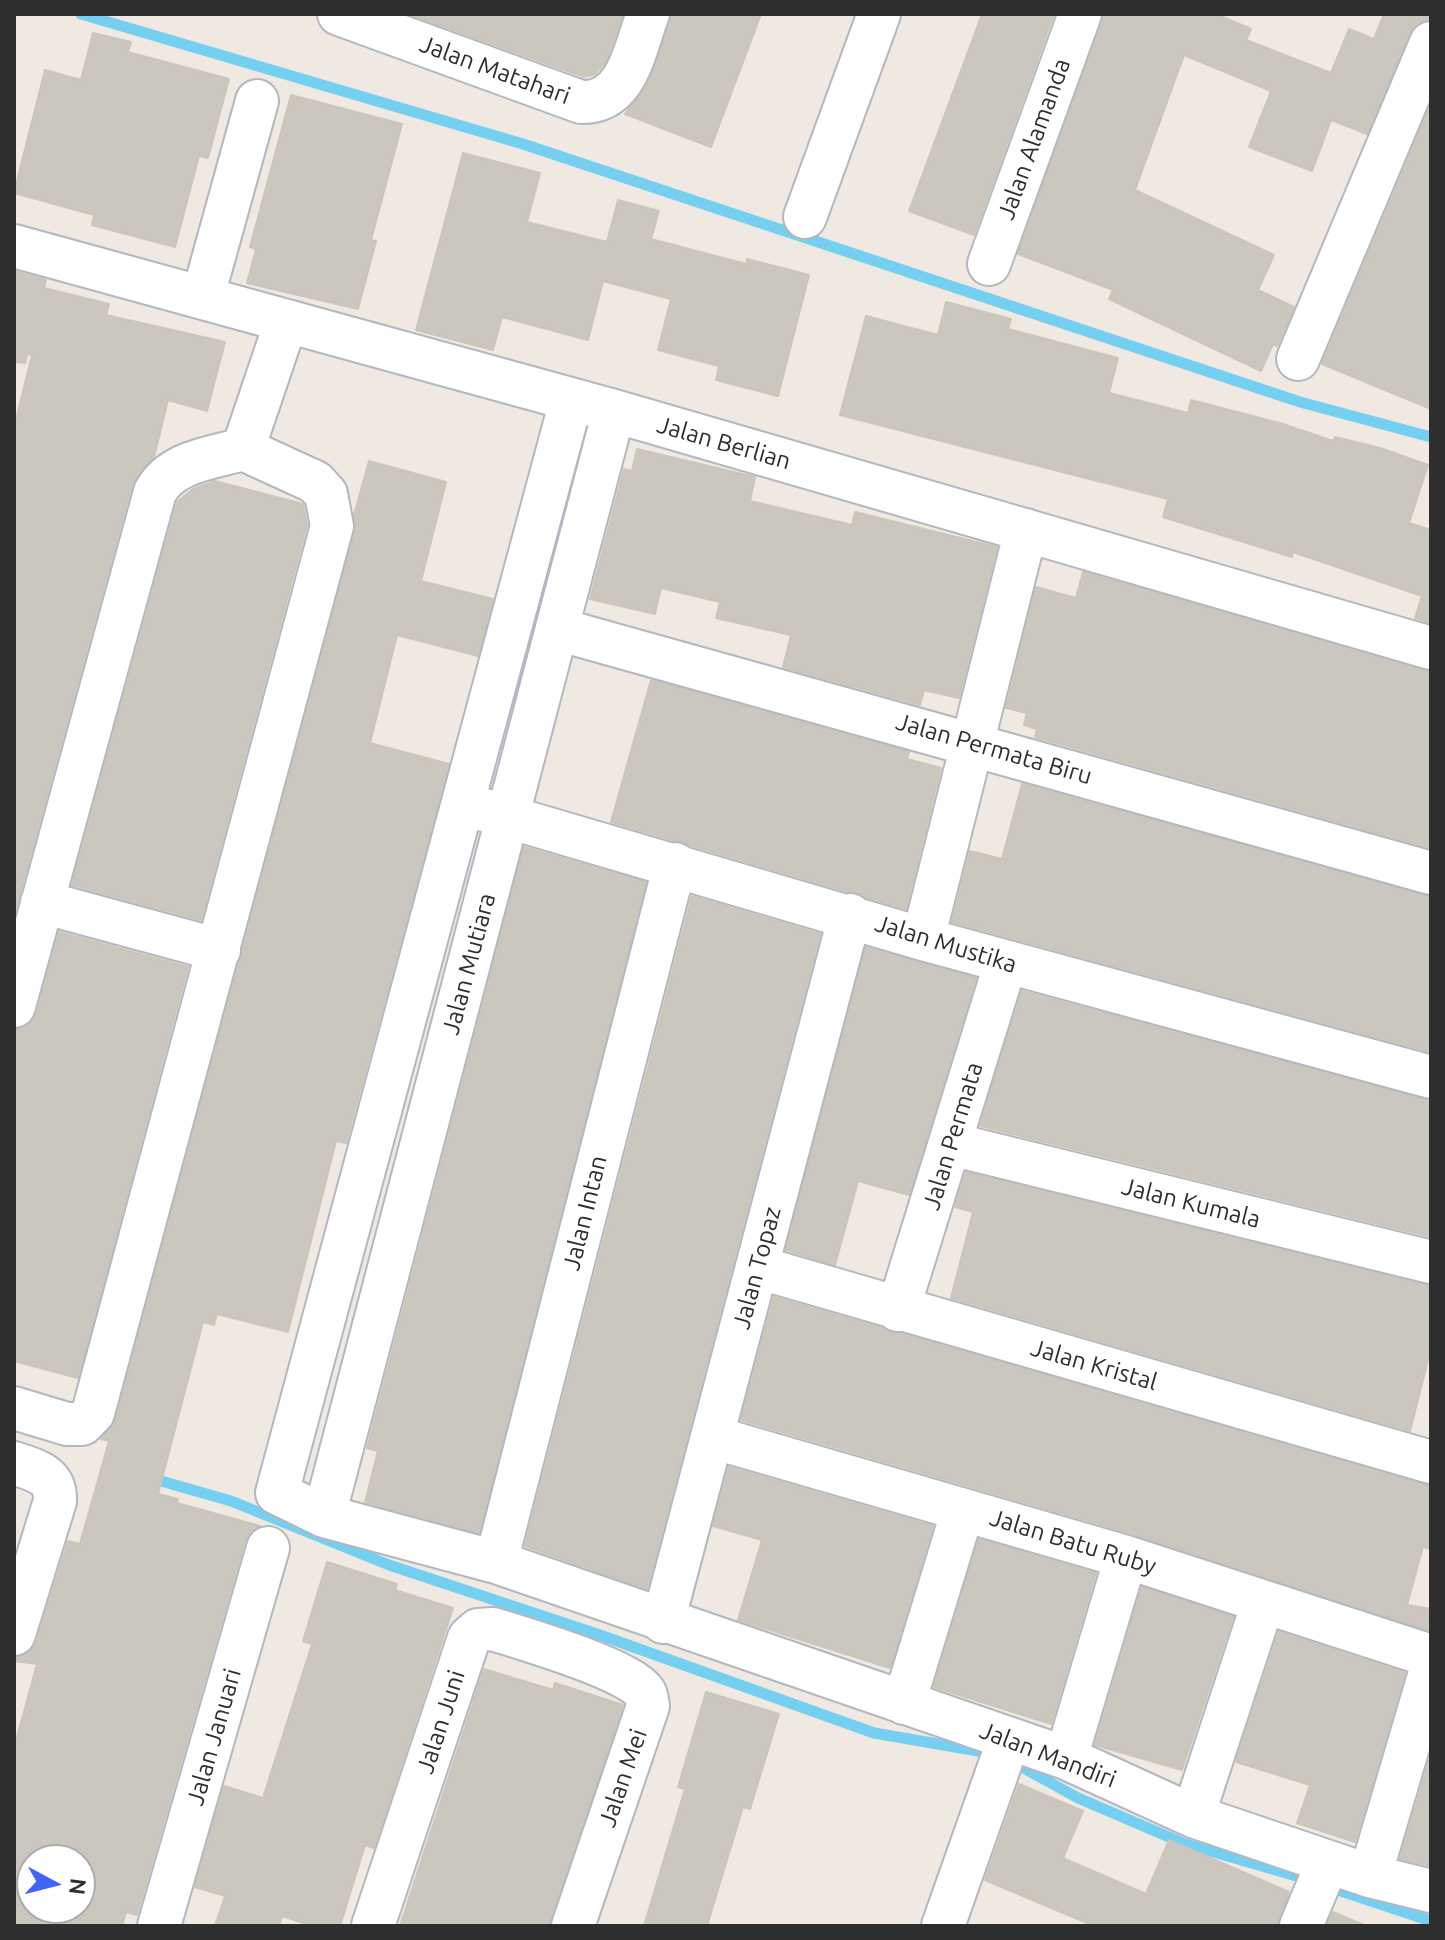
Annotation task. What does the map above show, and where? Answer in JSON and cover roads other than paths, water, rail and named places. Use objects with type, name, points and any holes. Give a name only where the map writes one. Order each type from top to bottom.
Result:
[{"type":"street","name":"Jalan Matahari","points":[[339,14],[581,102],[595,102],[607,98],[621,84],[648,14]]},
{"type":"street","points":[[805,217],[879,14]]},
{"type":"street","name":"Jalan Alamanda","points":[[989,264],[1080,14]]},
{"type":"street","points":[[1298,359],[1431,43]]},
{"type":"street","points":[[203,296],[257,101]]},
{"type":"street","name":"Jalan Berlian","points":[[14,246],[614,411],[1431,648]]},
{"type":"street","points":[[243,449],[286,322]]},
{"type":"street","name":"Jalan Mutiara","points":[[277,1493],[571,401]]},
{"type":"street","name":"Jalan Mutiara","points":[[324,1516],[614,411]]},
{"type":"street","points":[[14,1006],[155,492],[163,478],[175,469],[243,449],[315,482],[326,494],[332,526],[93,1413],[82,1424],[67,1424],[14,1408]]},
{"type":"street","points":[[923,939],[975,743],[1026,530]]},
{"type":"street","name":"Jalan Permata Biru","points":[[557,629],[975,743],[1431,873]]},
{"type":"street","name":"Jalan Mustika","points":[[463,804],[850,915],[923,939],[1431,1077]]},
{"type":"street","name":"Jalan Intan","points":[[496,1562],[675,864]]},
{"type":"street","points":[[42,902],[219,950]]},
{"type":"street","name":"Jalan Topaz","points":[[663,1622],[850,915]]},
{"type":"street","name":"Jalan Permata","points":[[898,1310],[1006,962]]},
{"type":"street","name":"Jalan Kumala","points":[[951,1144],[1431,1262]]},
{"type":"street","name":"Jalan Kristal","points":[[757,1267],[898,1310],[1428,1449]]},
{"type":"street","name":"Jalan Batu Ruby","points":[[712,1437],[1126,1557],[1431,1656]]},
{"type":"street","points":[[14,1463],[48,1476],[55,1489],[55,1501],[14,1634]]},
{"type":"street","name":"Jalan Mandiri","points":[[277,1493],[324,1516],[496,1562],[904,1703],[1004,1752],[1066,1758],[1193,1816],[1316,1890],[1370,1876],[1431,1891]]},
{"type":"street","points":[[904,1703],[963,1510]]},
{"type":"street","name":"Jalan Januari","points":[[159,1926],[268,1548]]},
{"type":"street","points":[[1066,1758],[1126,1557]]},
{"type":"street","points":[[1193,1816],[1263,1603]]},
{"type":"street","name":"Jalan Juni","points":[[373,1926],[469,1638],[478,1630],[493,1629],[588,1661]]},
{"type":"street","name":"Jalan Mei","points":[[573,1926],[648,1706],[645,1693],[637,1685],[588,1661]]},
{"type":"street","points":[[1370,1876],[1431,1669]]},
{"type":"street","points":[[943,1926],[1004,1752]]},
{"type":"waterway","points":[[81,14],[523,144],[1300,402],[1431,437]]},
{"type":"waterway","points":[[147,1477],[231,1501],[389,1565],[600,1635],[874,1733],[984,1752]]},
{"type":"waterway","points":[[1011,1761],[1078,1798],[1183,1843],[1310,1880]]},
{"type":"waterway","points":[[1326,1886],[1431,1921]]}]
